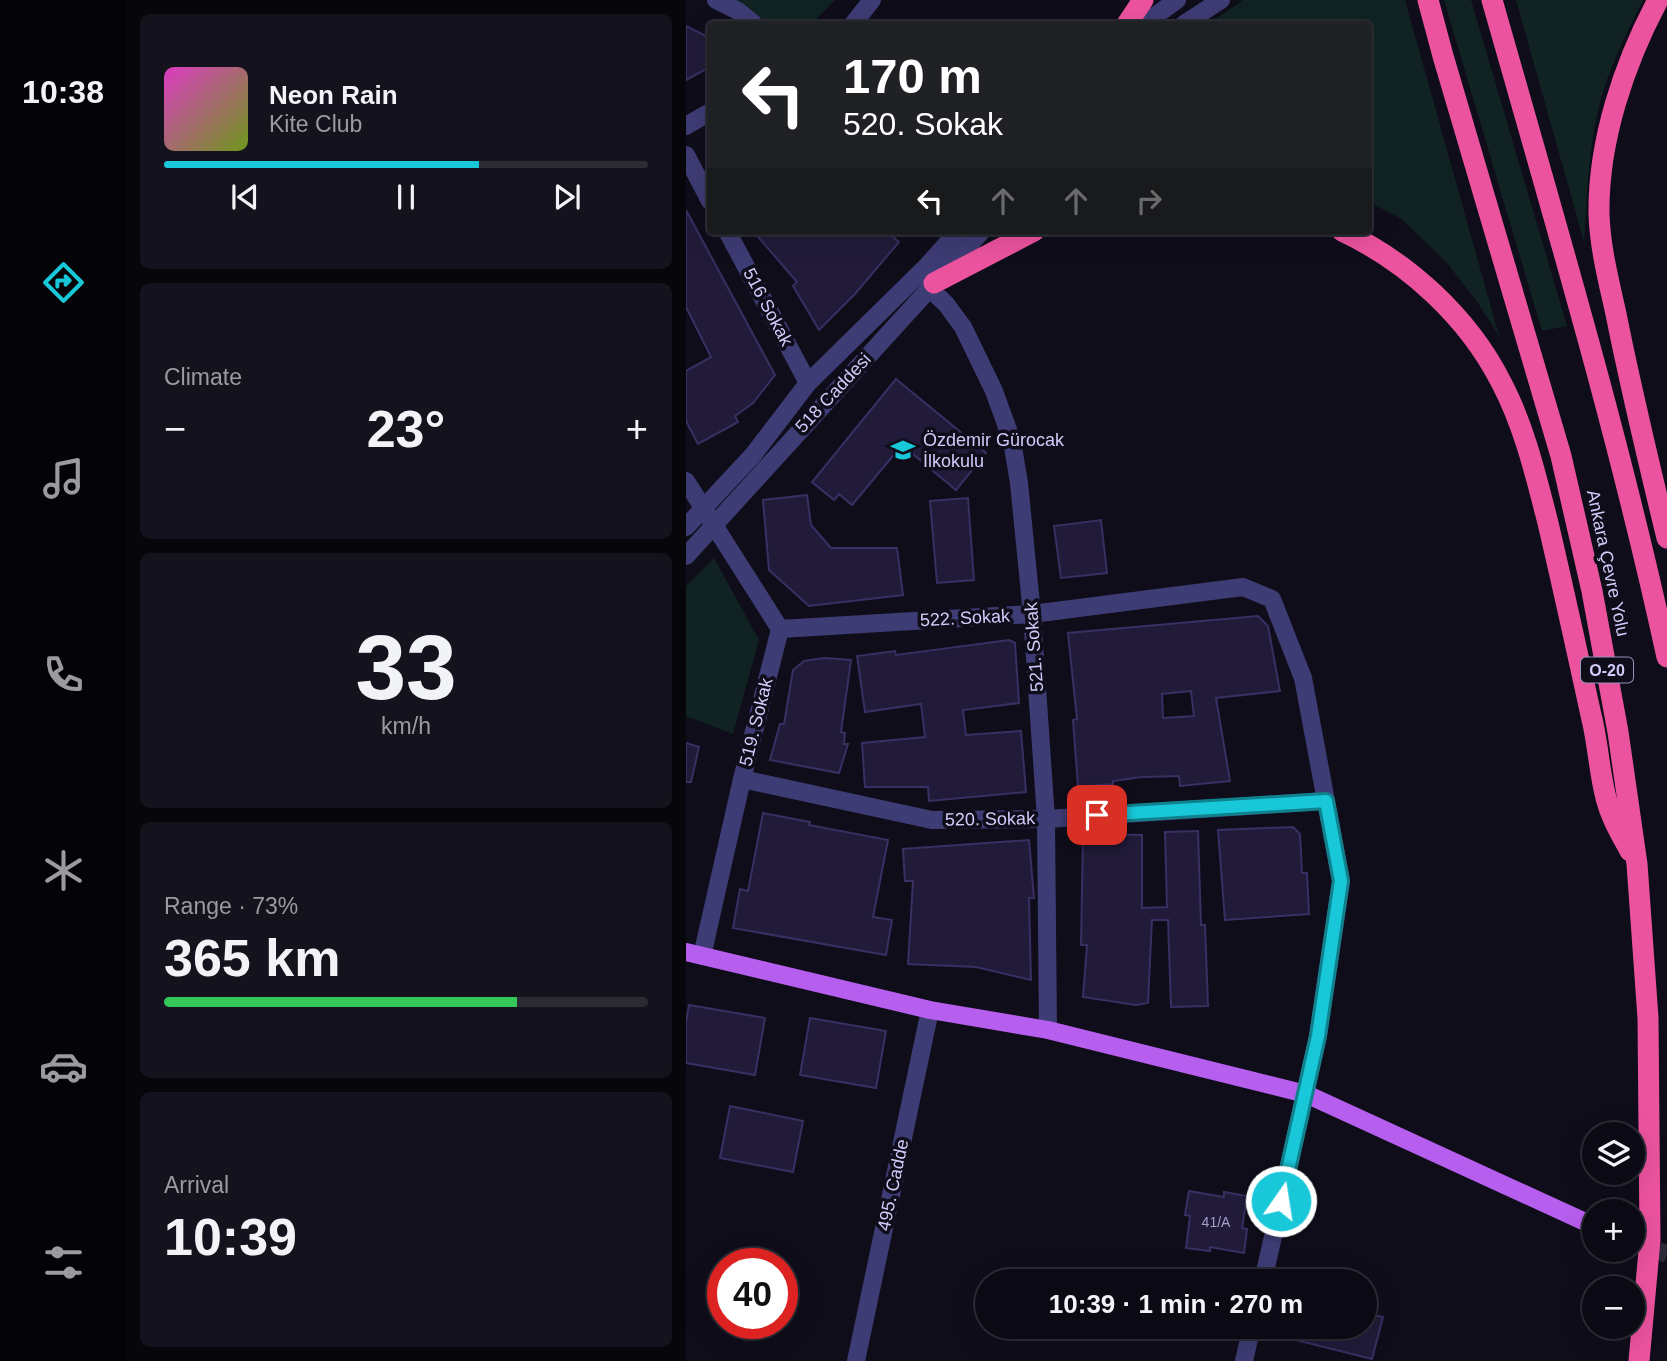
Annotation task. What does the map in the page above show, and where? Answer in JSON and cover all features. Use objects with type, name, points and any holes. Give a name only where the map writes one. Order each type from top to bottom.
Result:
[{"type":"highway","points":[[1129,21],[1143,0]]},
{"type":"highway","name":"Ankara Çevre Yolu","points":[[1428,0],[1561,456],[1592,591],[1618,732],[1637,864],[1648,1018],[1650,1240],[1639,1361]]},
{"type":"highway","name":"Ankara Çevre Yolu","points":[[1492,0],[1617,447],[1667,657]]},
{"type":"highway","points":[[1658,0],[1637,42],[1611,123],[1602,175],[1599,214],[1624,356],[1667,538]]},
{"type":"highway","points":[[932,285],[1026,235]]},
{"type":"highway","points":[[1350,235],[1363,241],[1433,293],[1481,347],[1502,383],[1522,432],[1544,507],[1594,727],[1605,797],[1614,821],[1637,864]]},
{"type":"main road","points":[[694,954],[930,1010],[1048,1030],[1306,1094],[1582,1220]]},
{"type":"street","points":[[716,0],[738,11],[750,21]]},
{"type":"street","points":[[855,21],[872,0]]},
{"type":"street","points":[[1148,21],[1177,0]]},
{"type":"street","points":[[1189,21],[1221,0]]},
{"type":"street","points":[[686,126],[707,114]]},
{"type":"street","points":[[686,155],[707,195]]},
{"type":"street","name":"516 Sokak","points":[[729,235],[808,383]]},
{"type":"street","name":"518 Caddesi","points":[[686,527],[754,455],[808,383],[926,267],[954,235]]},
{"type":"street","name":"518 Caddesi","points":[[686,556],[978,235]]},
{"type":"street","name":"521. Sokak","points":[[932,285],[963,327],[1004,418],[1012,442],[1019,483],[1032,614],[1046,819],[1048,1030]]},
{"type":"street","points":[[686,481],[780,629]]},
{"type":"street","name":"522. Sokak","points":[[780,629],[1032,614],[1243,587],[1272,599],[1303,678],[1326,801]]},
{"type":"street","name":"519. Sokak","points":[[694,954],[780,629]]},
{"type":"street","name":"520. Sokak","points":[[742,779],[932,820],[1046,819],[1326,801]]},
{"type":"street","points":[[1265,1269],[1318,1036],[1341,881],[1326,801]]},
{"type":"street","name":"495. Cadde","points":[[856,1361],[930,1010]]},
{"type":"street","points":[[1244,1361],[1249,1339]]},
{"type":"green space","points":[[731,0],[835,0],[815,21],[766,21]]},
{"type":"green space","points":[[1243,0],[1405,0],[1499,336],[1447,263],[1403,220],[1372,204],[1372,21],[1212,21]]},
{"type":"green space","points":[[1444,0],[1471,0],[1567,326],[1542,331]]},
{"type":"green space","points":[[1516,0],[1643,0],[1611,68],[1598,111],[1590,160],[1584,242]]},
{"type":"green space","points":[[714,558],[759,640],[733,734],[686,716],[686,586]]},
{"type":"building","points":[[686,26],[707,36],[707,69],[686,80]]},
{"type":"building","points":[[686,210],[775,375],[753,403],[735,416],[738,422],[698,444],[686,421],[686,371],[711,357],[686,307]]},
{"type":"building","points":[[756,235],[891,235],[899,242],[854,295],[819,330],[793,286],[797,282]]},
{"type":"building","points":[[896,379],[986,453],[956,490],[902,445],[852,505],[839,494],[834,500],[812,482]]},
{"type":"building","points":[[807,495],[811,525],[831,548],[897,548],[903,595],[809,606],[769,570],[763,500]]},
{"type":"building","points":[[968,498],[974,580],[937,583],[930,501]]},
{"type":"building","points":[[1101,520],[1107,573],[1061,578],[1054,526]]},
{"type":"building","points":[[1258,616],[1268,626],[1280,691],[1216,698],[1230,781],[1180,786],[1179,776],[1142,777],[1113,781],[1113,784],[1078,787],[1073,720],[1077,719],[1068,633]],"holes":[[[1191,691],[1194,716],[1163,718],[1162,694]]]},
{"type":"building","points":[[1009,640],[1015,643],[1019,703],[963,710],[966,735],[1021,731],[1026,792],[929,801],[928,787],[865,787],[862,743],[925,737],[921,704],[865,712],[857,656],[895,651],[896,655]]},
{"type":"building","points":[[824,658],[851,660],[841,732],[845,733],[844,744],[848,744],[839,773],[770,760],[780,724],[784,724],[793,670],[804,661]]},
{"type":"building","points":[[686,743],[699,747],[691,782],[686,782]]},
{"type":"building","points":[[763,813],[888,840],[873,917],[892,920],[886,955],[733,928],[740,889],[748,891]]},
{"type":"building","points":[[1293,827],[1300,834],[1302,873],[1307,873],[1309,914],[1225,920],[1218,830]]},
{"type":"building","points":[[1198,831],[1201,925],[1205,925],[1208,1006],[1171,1007],[1168,920],[1152,920],[1148,1003],[1136,1005],[1083,997],[1087,945],[1081,945],[1083,834],[1142,835],[1142,908],[1167,907],[1165,832]]},
{"type":"building","points":[[1029,840],[1034,898],[1029,898],[1031,980],[976,967],[908,964],[913,881],[905,881],[903,849]]},
{"type":"building","points":[[689,1005],[765,1018],[755,1075],[686,1063],[686,1022]]},
{"type":"building","points":[[810,1018],[886,1031],[876,1088],[800,1075]]},
{"type":"building","points":[[730,1106],[803,1121],[793,1172],[720,1158]]},
{"type":"building","points":[[1189,1191],[1224,1197],[1224,1192],[1247,1196],[1242,1228],[1247,1229],[1244,1253],[1210,1247],[1210,1251],[1186,1248],[1190,1216],[1185,1215]]},
{"type":"building","points":[[1377,1316],[1383,1317],[1372,1359],[1292,1339],[1377,1339]]},
{"type":"tunnel","points":[[1645,1246],[1667,1254]]},
{"type":"place","name":"Özdemir Gürocak İlkokulu","points":[[903,450]]},
{"type":"route","points":[[1097,815],[1326,801],[1341,881],[1318,1036],[1281,1201]]}]
